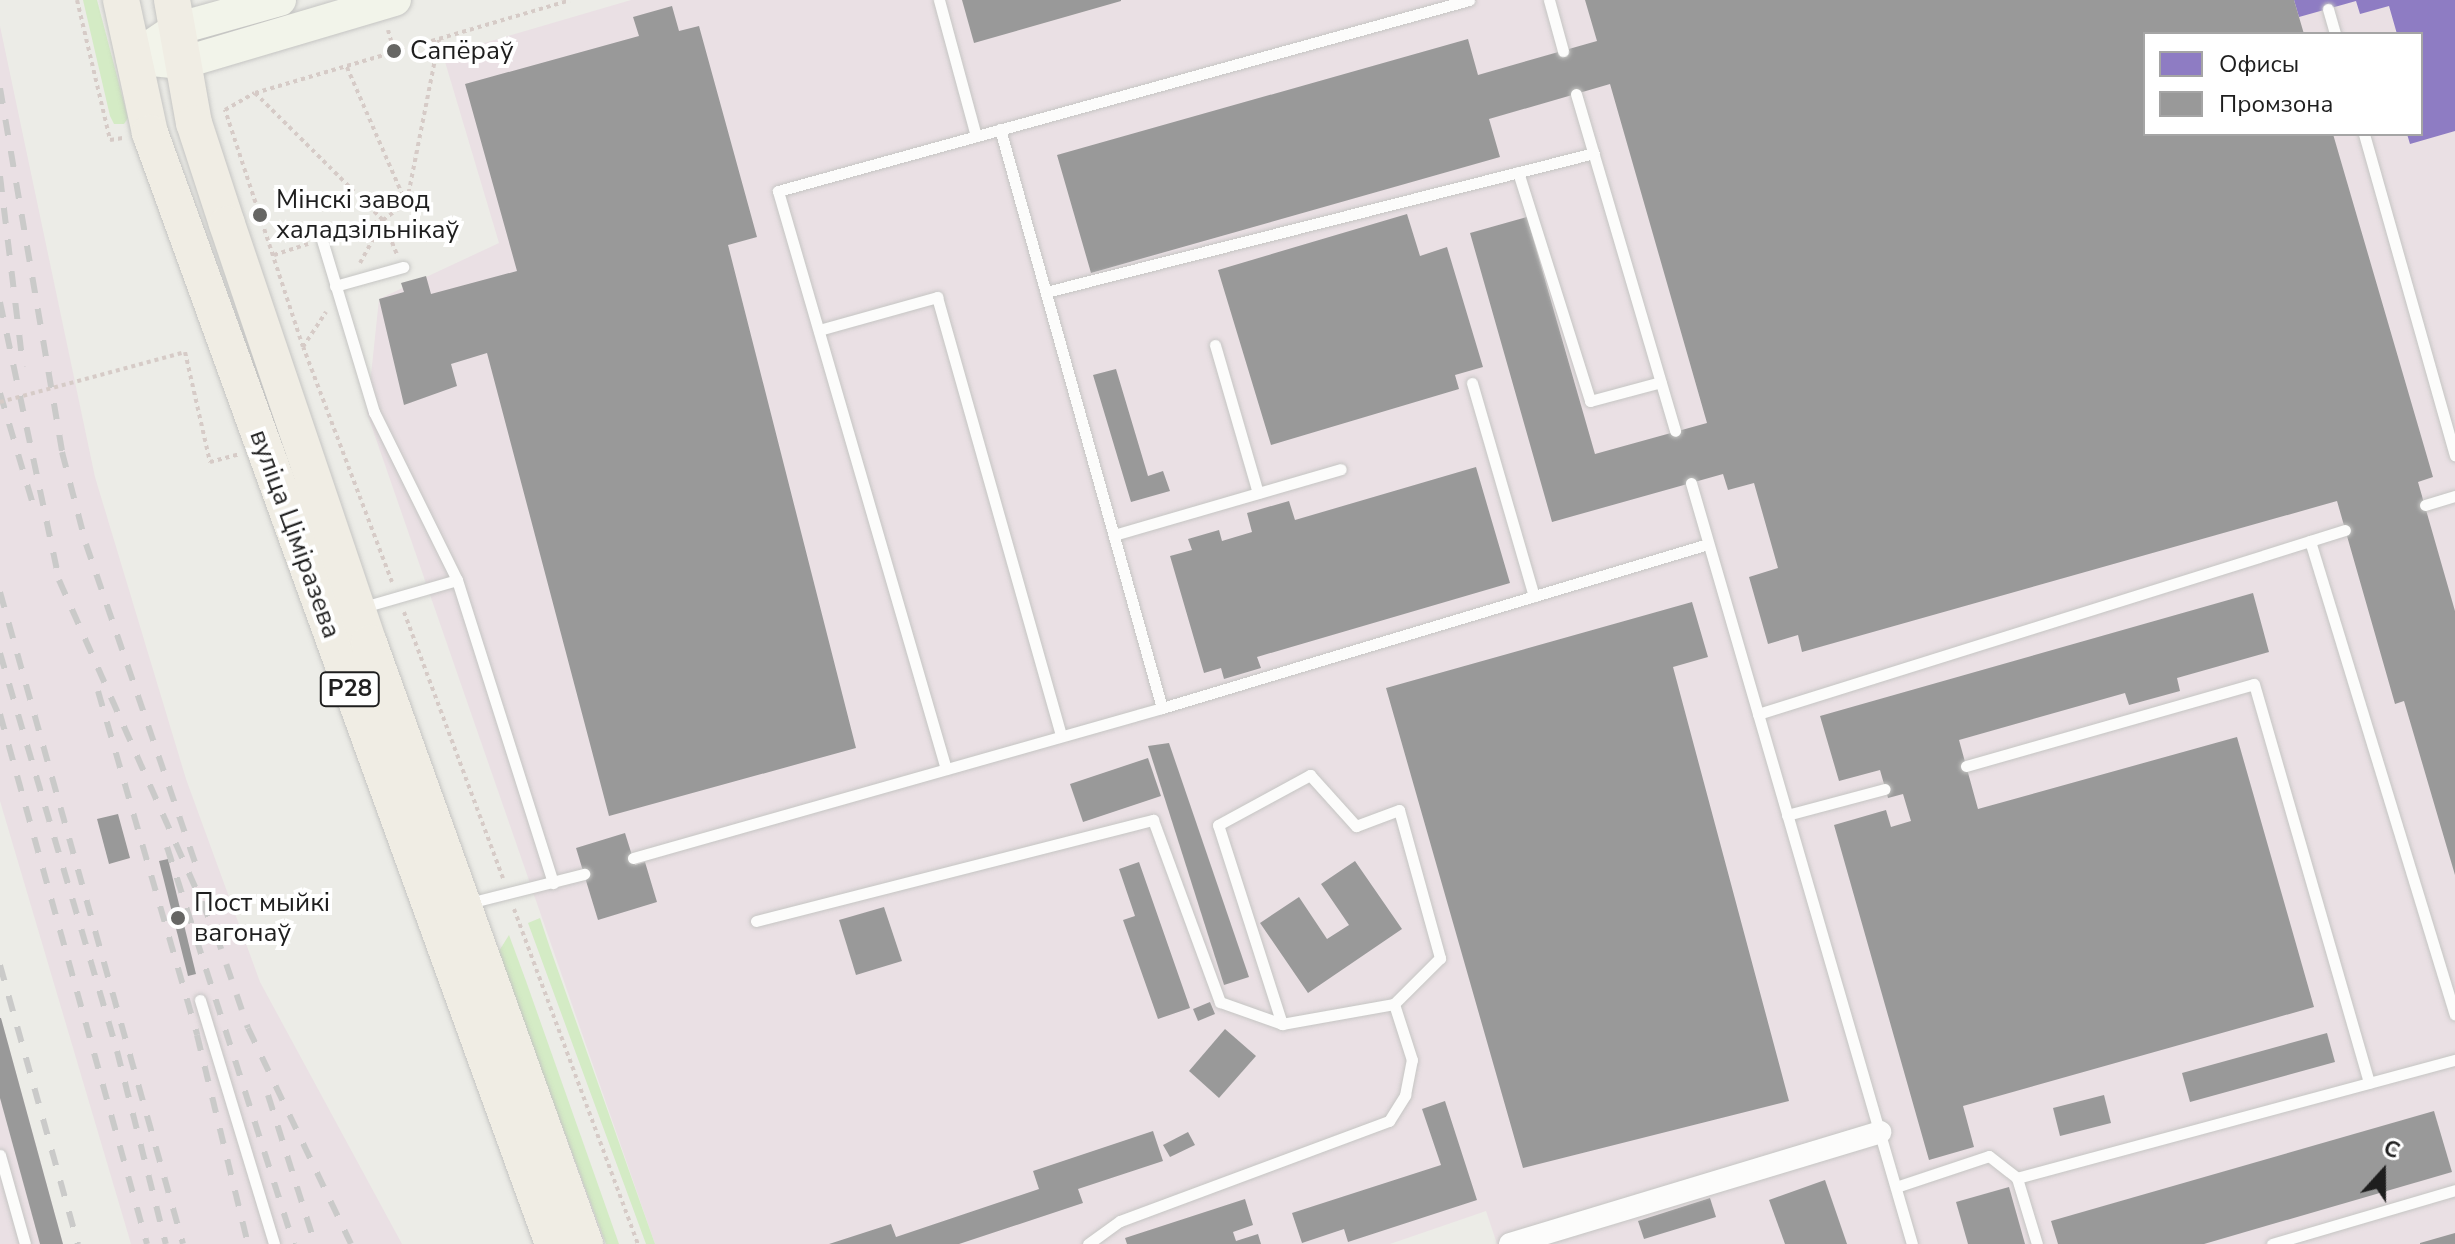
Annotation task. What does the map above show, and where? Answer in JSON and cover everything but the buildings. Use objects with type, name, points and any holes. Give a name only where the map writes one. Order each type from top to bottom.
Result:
[{"type":"main road","name":"вуліца Ціміразева","points":[[121,0],[150,133],[447,908],[585,1244]]},
{"type":"main road","points":[[132,58],[177,31],[280,0]]},
{"type":"main road","points":[[177,31],[395,0]]},
{"type":"main road","name":"вуліца Ціміразева","points":[[177,31],[194,123],[358,609],[447,908],[553,1244]]},
{"type":"street","points":[[1510,1244],[1880,1132]]},
{"type":"lane","points":[[939,0],[976,136]]},
{"type":"lane","points":[[946,769],[778,191],[1469,0]]},
{"type":"lane","points":[[1549,0],[1563,51]]},
{"type":"lane","points":[[2328,9],[2334,32]]},
{"type":"lane","points":[[1576,94],[1675,431]]},
{"type":"lane","points":[[1000,129],[1162,708]]},
{"type":"lane","points":[[2365,136],[2455,455]]},
{"type":"lane","points":[[1046,292],[1594,153]]},
{"type":"lane","points":[[1518,172],[1590,401],[1661,382]]},
{"type":"lane","points":[[322,240],[374,412],[457,580],[553,883]]},
{"type":"lane","points":[[337,290],[349,282],[403,267]]},
{"type":"lane","points":[[819,330],[937,297],[1061,736]]},
{"type":"lane","points":[[1215,345],[1258,493]]},
{"type":"lane","points":[[1472,383],[1534,596]]},
{"type":"lane","points":[[1114,535],[1341,469]]},
{"type":"lane","points":[[1691,483],[1912,1244]]},
{"type":"lane","points":[[2425,505],[2455,496]]},
{"type":"lane","points":[[1758,714],[2345,530]]},
{"type":"lane","points":[[2310,541],[2455,1014]]},
{"type":"lane","points":[[633,858],[1162,708],[1708,544]]},
{"type":"lane","points":[[358,609],[457,580]]},
{"type":"lane","points":[[1966,766],[2254,684],[2369,1083]]},
{"type":"lane","points":[[756,921],[1153,820],[1220,1002],[1282,1024],[1394,1004],[1440,958],[1399,810],[1356,826],[1310,775],[1218,825],[1282,1024]]},
{"type":"lane","points":[[1787,815],[1885,789]]},
{"type":"lane","points":[[447,908],[584,874]]},
{"type":"lane","points":[[200,1000],[274,1244]]},
{"type":"lane","points":[[1091,1244],[1120,1221],[1389,1121],[1405,1095],[1412,1060],[1394,1004]]},
{"type":"lane","points":[[2017,1178],[2455,1060]]},
{"type":"lane","points":[[0,1155],[25,1244]]},
{"type":"lane","points":[[1896,1187],[1989,1156],[2017,1178],[2037,1244]]},
{"type":"lane","points":[[2272,1244],[2455,1190]]},
{"type":"path","points":[[274,255],[383,220],[406,203],[439,39]]},
{"type":"path","points":[[346,65],[406,203]]},
{"type":"path","points":[[255,93],[383,220],[403,267]]},
{"type":"path","points":[[349,282],[383,220]]},
{"type":"path","points":[[303,347],[337,290]]},
{"type":"path","points":[[0,402],[185,352],[210,462],[244,452]]},
{"type":"shaded area","points":[[631,0],[2455,0],[2455,1244],[1497,1244],[1486,1211],[1390,1244],[655,1244],[367,413],[379,299],[499,243],[443,55]]},
{"type":"shaded area","points":[[0,26],[95,477],[186,779],[260,982],[402,1244],[131,1244],[0,801]]},
{"type":"shaded area","points":[[0,1015],[63,1244],[0,1244]]},
{"type":"green space","points":[[83,0],[97,0],[128,118],[124,124],[114,124],[110,116]]},
{"type":"green space","points":[[540,918],[655,1244],[646,1244],[528,923]]},
{"type":"green space","points":[[509,935],[619,1244],[606,1244],[509,983],[499,951]]},
{"type":"railway","points":[[0,88],[62,452],[86,544],[196,865]]},
{"type":"railway","points":[[0,176],[23,367]]},
{"type":"railway","points":[[0,302],[59,580],[216,934],[248,1028],[351,1244]]},
{"type":"railway","points":[[0,393],[34,508]]},
{"type":"railway","points":[[0,592],[183,1244]]},
{"type":"railway","points":[[0,653],[117,1051],[166,1244]]},
{"type":"railway","points":[[98,691],[197,1035],[248,1244]]},
{"type":"railway","points":[[0,714],[147,1244]]},
{"type":"railway","points":[[167,847],[294,1244]]},
{"type":"railway","points":[[0,965],[78,1244]]},
{"type":"railway","points":[[268,1095],[315,1244]]},
{"type":"place","name":"Сапёраў","points":[[394,51]]},
{"type":"place","name":"Мінскі завод халадзільнікаў","points":[[260,215]]},
{"type":"place","name":"Пост мыйкі вагонаў","points":[[178,918]]}]
